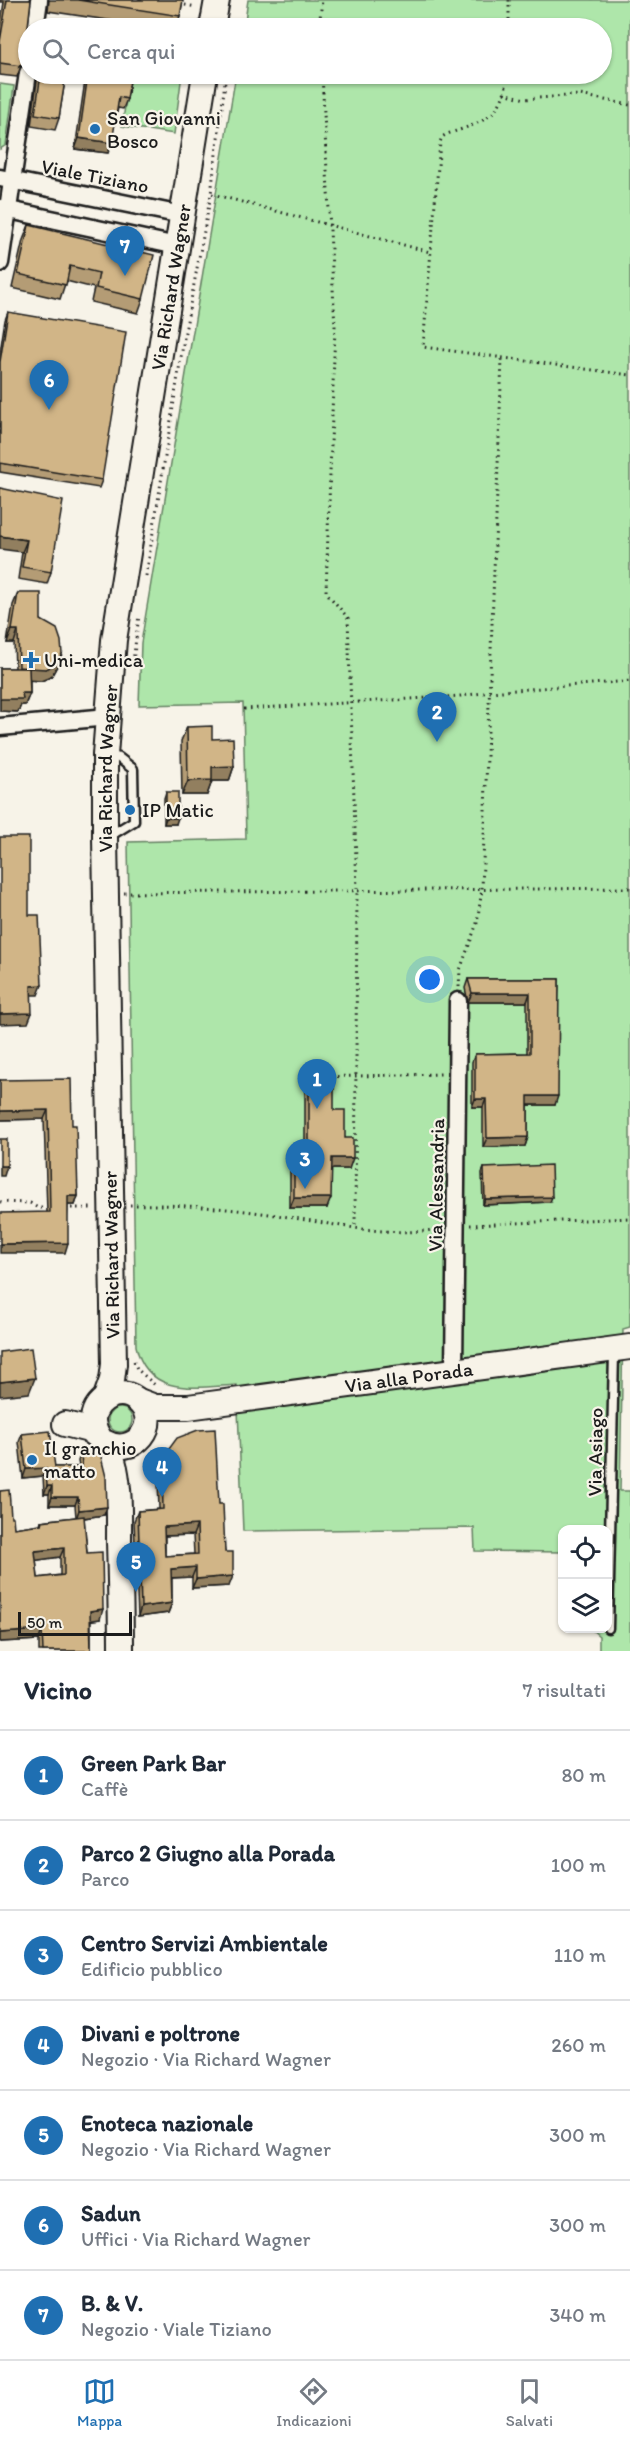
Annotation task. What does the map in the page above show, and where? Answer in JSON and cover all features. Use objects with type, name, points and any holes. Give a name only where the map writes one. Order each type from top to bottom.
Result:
[{"type":"street","points":[[36,18],[39,0]]},
{"type":"street","points":[[0,263],[6,179],[26,84]]},
{"type":"street","name":"Via Richard Wagner","points":[[135,1399],[119,1380],[123,1361],[105,838],[105,755],[114,640],[203,84]]},
{"type":"street","name":"Viale Tiziano","points":[[6,179],[182,215]]},
{"type":"street","points":[[4,208],[177,246]]},
{"type":"street","points":[[0,727],[108,717]]},
{"type":"street","name":"Via Alessandria","points":[[454,1370],[458,1001]]},
{"type":"street","name":"Via alla Porada","points":[[135,1399],[155,1407],[188,1407],[622,1348]]},
{"type":"street","name":"Via Richard Wagner","points":[[101,1404],[123,1361]]},
{"type":"street","points":[[119,1497],[124,1465],[140,1438],[147,1417],[135,1399],[115,1394],[101,1404],[94,1428],[112,1453],[119,1497],[122,1651]]},
{"type":"street","name":"Via alla Porada","points":[[140,1438],[171,1414],[188,1407]]},
{"type":"street","points":[[101,1439],[121,1448],[140,1438]]},
{"type":"lane","name":"Via Asiago","points":[[610,1579],[622,1348]]},
{"type":"path","points":[[320,18],[322,0]]},
{"type":"path","points":[[509,0],[510,18]]},
{"type":"path","points":[[171,3],[215,13]]},
{"type":"path","points":[[145,580],[185,332],[211,194],[225,84]]},
{"type":"path","points":[[323,84],[334,327],[326,592],[348,618],[357,890],[354,1228]]},
{"type":"path","points":[[506,84],[496,110],[486,120],[442,137],[438,154],[423,347],[630,375]]},
{"type":"path","points":[[504,93],[525,99],[580,95],[630,105]]},
{"type":"path","points":[[204,192],[430,252]]},
{"type":"path","points":[[458,1001],[460,970],[477,923],[482,890],[502,359]]},
{"type":"path","points":[[132,669],[139,615]]},
{"type":"path","points":[[243,709],[461,696],[630,681]]},
{"type":"path","points":[[125,884],[124,893],[630,888]]},
{"type":"path","points":[[313,1077],[441,1074],[458,1077]]},
{"type":"path","points":[[0,1202],[30,1203],[38,1208],[119,1210],[128,1204],[188,1205],[274,1215],[368,1231],[430,1230],[456,1226],[630,1218]]},
{"type":"path","points":[[123,1361],[137,1369],[158,1387]]},
{"type":"green space","points":[[248,0],[630,0],[630,1327],[623,1329],[620,1491],[630,1491],[630,1651],[599,1651],[599,1636],[596,1633],[612,1633],[612,1525],[558,1525],[558,1552],[475,1551],[474,1528],[243,1531],[237,1385],[191,1387],[163,1382],[151,1374],[142,1363],[136,1346],[128,842],[246,839],[243,703],[139,705],[141,643],[234,84],[612,84],[612,18],[245,18]]},
{"type":"green space","points":[[0,84],[14,86],[6,145],[0,149]]},
{"type":"green space","points":[[128,84],[181,84],[174,134],[122,126]]},
{"type":"green space","points":[[120,1408],[129,1411],[132,1420],[129,1429],[120,1432],[111,1429],[108,1420],[111,1411]]},
{"type":"building","points":[[7,0],[31,0],[29,18],[18,18],[18,66],[0,63],[0,42]]},
{"type":"building","points":[[78,0],[183,0],[180,16]]},
{"type":"building","points":[[40,84],[64,84],[59,118],[35,114]]},
{"type":"building","name":"San Giovanni Bosco","points":[[87,84],[129,84],[127,99],[119,97],[112,143],[79,138]]},
{"type":"building","points":[[29,225],[154,255],[143,299],[96,288],[99,273],[70,266],[66,285],[18,274]]},
{"type":"building","points":[[8,312],[126,332],[102,480],[0,463],[0,362]]},
{"type":"building","points":[[0,488],[63,501],[51,572],[22,567],[27,540],[0,536]]},
{"type":"building","points":[[18,593],[41,593],[41,620],[57,629],[62,654],[55,665],[46,669],[19,667],[18,630],[12,630]]},
{"type":"building","points":[[0,668],[29,668],[30,693],[22,693],[23,699],[0,699]]},
{"type":"building","points":[[212,726],[212,739],[233,738],[234,766],[212,767],[212,780],[188,781],[187,727]]},
{"type":"building","points":[[166,792],[178,792],[178,818],[166,818]]},
{"type":"building","points":[[0,837],[29,837],[29,915],[39,915],[42,985],[31,986],[32,1013],[0,1014]]},
{"type":"building","points":[[468,979],[559,979],[558,1096],[528,1096],[528,1137],[487,1138],[486,1099],[475,1099],[475,1054],[530,1053],[530,993],[472,993]]},
{"type":"building","points":[[71,1079],[72,1125],[76,1125],[78,1196],[68,1196],[68,1243],[0,1244],[0,1213],[50,1212],[48,1110],[0,1111],[0,1080]]},
{"type":"building","points":[[309,1082],[334,1082],[334,1110],[345,1110],[345,1138],[353,1138],[353,1158],[332,1158],[331,1198],[294,1198],[294,1161],[309,1161]]},
{"type":"building","points":[[0,1139],[7,1139],[7,1166],[0,1166]]},
{"type":"building","points":[[551,1165],[552,1197],[485,1199],[484,1168]]},
{"type":"building","points":[[31,1348],[35,1378],[0,1382],[0,1352]]},
{"type":"building","points":[[215,1429],[219,1504],[223,1504],[225,1552],[233,1552],[233,1576],[196,1579],[196,1567],[171,1569],[172,1603],[141,1607],[138,1511],[163,1509],[162,1470],[166,1453],[177,1438],[198,1430]],"holes":[[[197,1525],[198,1554],[165,1556],[164,1527]]]},
{"type":"building","points":[[50,1431],[55,1467],[82,1467],[81,1453],[100,1453],[106,1477],[107,1507],[79,1510],[78,1497],[52,1497],[52,1486],[47,1486],[46,1468],[26,1469],[22,1434]]},
{"type":"building","points":[[9,1490],[14,1528],[42,1524],[41,1521],[84,1516],[87,1553],[102,1552],[103,1609],[90,1611],[91,1651],[43,1651],[42,1630],[0,1633],[0,1491]],"holes":[[[64,1548],[64,1575],[38,1578],[35,1551]]]},
{"type":"place","name":"San Giovanni Bosco","points":[[95,129]]},
{"type":"place","name":"B. & V.","points":[[125,276]]},
{"type":"place","name":"Sadun","points":[[49,410]]},
{"type":"place","name":"Uni-medica","points":[[31,660]]},
{"type":"place","name":"Parco 2 Giugno alla Porada","points":[[437,742]]},
{"type":"place","name":"IP Matic","points":[[130,810]]},
{"type":"place","name":"Green Park Bar","points":[[317,1109]]},
{"type":"place","name":"Centro Servizi Ambientale","points":[[305,1189]]},
{"type":"place","name":"Il granchio matto","points":[[32,1460]]},
{"type":"place","name":"Divani e poltrone","points":[[162,1497]]},
{"type":"place","name":"Enoteca nazionale","points":[[136,1592]]}]
